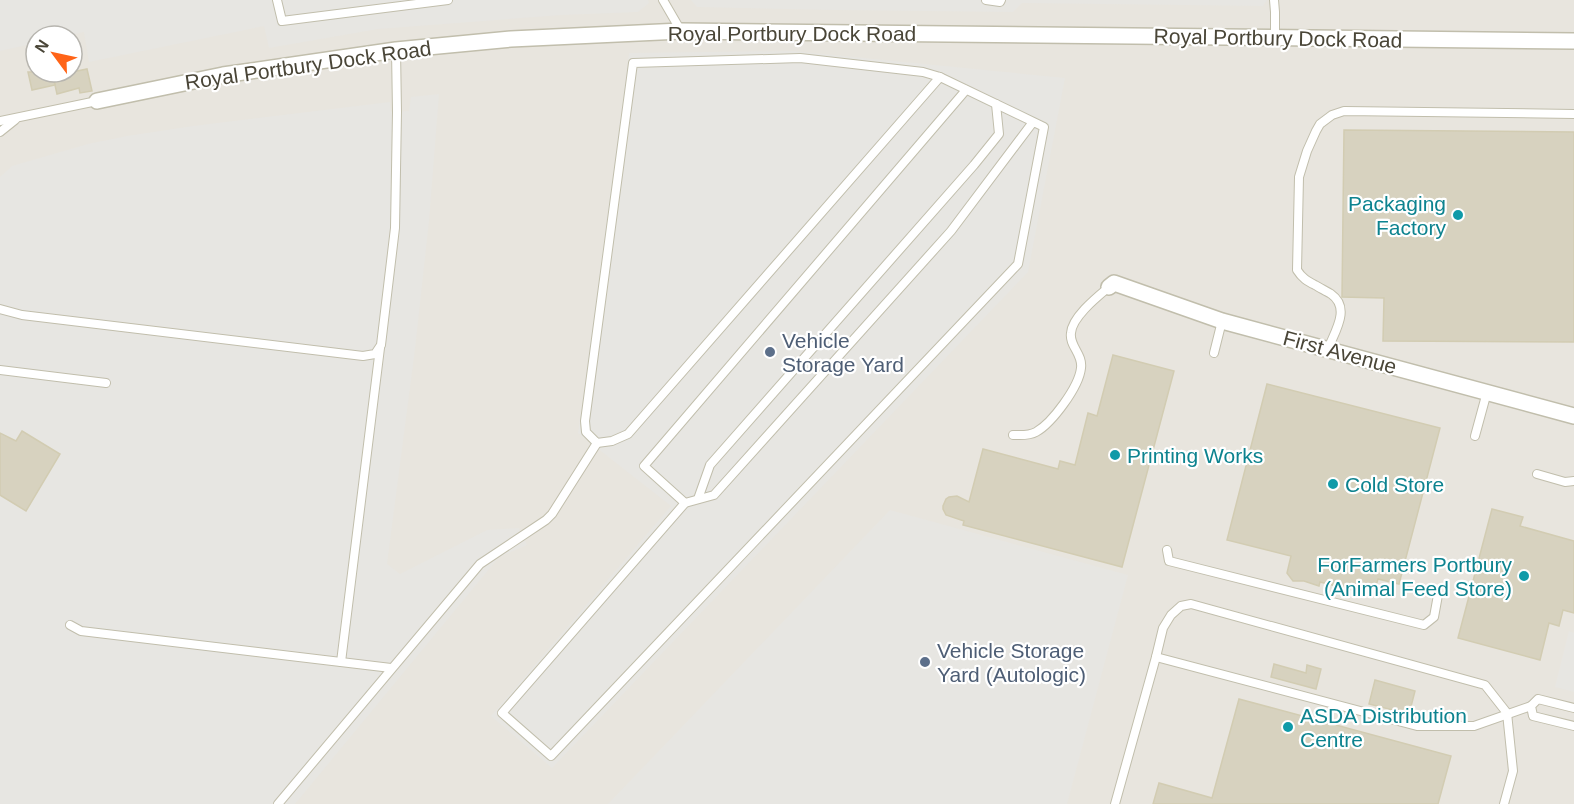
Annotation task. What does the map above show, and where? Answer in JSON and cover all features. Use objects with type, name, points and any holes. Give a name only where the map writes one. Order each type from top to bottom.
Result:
[{"type":"street","name":"Royal Portbury Dock Road","points":[[97,101],[223,75],[396,50],[511,39],[681,31],[1574,41]]},
{"type":"street","name":"First Avenue","points":[[1109,287],[1114,283],[1222,321],[1574,416]]},
{"type":"lane","points":[[277,0],[282,21],[448,0]]},
{"type":"lane","points":[[663,0],[681,31]]},
{"type":"lane","points":[[986,0],[1000,2],[1001,0]]},
{"type":"lane","points":[[1274,0],[1275,38]]},
{"type":"lane","points":[[341,662],[395,228],[396,50]]},
{"type":"lane","points":[[597,443],[586,432],[585,421],[633,63],[800,58],[923,72],[940,77],[1044,127],[1018,264],[551,756],[502,712],[685,502],[714,495],[951,231],[1033,122]]},
{"type":"lane","points":[[597,443],[612,441],[628,434],[940,77]]},
{"type":"lane","points":[[685,502],[644,466],[966,90]]},
{"type":"lane","name":"Royal Portbury Dock Road","points":[[0,121],[97,101]]},
{"type":"lane","points":[[698,499],[710,465],[975,165],[999,134],[996,104]]},
{"type":"lane","points":[[1328,349],[1342,306],[1331,294],[1304,279],[1297,270],[1299,177],[1312,138],[1320,124],[1332,115],[1344,111],[1574,114]]},
{"type":"lane","points":[[0,132],[16,119]]},
{"type":"lane","points":[[1013,435],[1028,435],[1036,432],[1050,421],[1061,407],[1081,369],[1081,359],[1070,333],[1072,326],[1077,318],[1109,287]]},
{"type":"lane","points":[[0,309],[22,315],[363,356],[375,354],[381,345]]},
{"type":"lane","points":[[1214,353],[1222,321]]},
{"type":"lane","points":[[0,370],[106,383]]},
{"type":"lane","points":[[1475,436],[1487,392]]},
{"type":"lane","points":[[278,804],[480,564],[538,527],[552,514],[597,443]]},
{"type":"lane","points":[[1537,474],[1565,482],[1574,481]]},
{"type":"lane","points":[[1167,550],[1169,561],[1424,625],[1434,616],[1438,595]]},
{"type":"lane","points":[[1115,804],[1163,628],[1171,615],[1181,606],[1191,604],[1485,685],[1507,713],[1512,771],[1504,804]]},
{"type":"lane","points":[[70,625],[81,631],[391,668]]},
{"type":"lane","points":[[1156,657],[1417,726],[1474,726],[1531,706],[1538,699],[1574,708]]},
{"type":"lane","points":[[1531,706],[1533,716],[1574,726]]},
{"type":"shaded area","points":[[0,0],[1574,0],[1574,804],[0,804]]},
{"type":"shaded area","points":[[0,0],[648,0],[649,3],[638,12],[562,15],[378,29],[269,48],[264,26],[89,62],[84,24],[24,24],[24,46],[0,51]]},
{"type":"shaded area","points":[[691,0],[1267,0],[1263,6],[1022,3],[1013,12],[697,7]]},
{"type":"shaded area","name":"Vehicle Storage Yard","points":[[793,51],[1065,78],[1028,272],[552,768],[491,716],[671,506],[578,433],[629,53]]},
{"type":"shaded area","points":[[439,94],[429,221],[415,349],[387,564],[400,574],[487,530],[519,528],[527,545],[499,557],[295,804],[0,804],[0,177],[12,166],[88,144],[127,136],[390,102],[391,112],[409,111],[411,97]]},
{"type":"shaded area","name":"Vehicle Storage Yard (Autologic)","points":[[890,510],[1128,575],[1067,804],[608,804]]},
{"type":"shaded area","points":[[1569,631],[1574,633],[1574,692],[1555,687]]},
{"type":"building","points":[[87,69],[92,91],[80,93],[79,88],[57,94],[55,84],[84,84],[84,70]]},
{"type":"building","points":[[31,84],[55,84],[55,85],[32,90]]},
{"type":"building","name":"Packaging Factory","points":[[1344,130],[1574,132],[1574,342],[1383,341],[1384,298],[1342,297]]},
{"type":"building","name":"Printing Works","points":[[1113,355],[1174,371],[1122,567],[963,525],[964,521],[946,515],[943,506],[949,497],[957,496],[969,502],[983,449],[1058,469],[1060,461],[1075,465],[1088,413],[1097,416]]},
{"type":"building","name":"Cold Store","points":[[1267,384],[1440,428],[1399,584],[1378,579],[1373,595],[1320,582],[1319,586],[1304,581],[1293,581],[1287,573],[1291,556],[1227,540]]},
{"type":"building","points":[[22,431],[60,454],[26,511],[0,495],[0,433],[16,441]]},
{"type":"building","name":"ForFarmers Portbury (Animal Feed Store)","points":[[1492,509],[1523,517],[1520,526],[1574,541],[1574,613],[1563,610],[1559,626],[1549,623],[1540,660],[1458,638]]},
{"type":"building","points":[[1274,664],[1306,673],[1307,665],[1321,669],[1316,689],[1271,677]]},
{"type":"building","points":[[1375,680],[1415,691],[1409,714],[1369,704]]},
{"type":"building","name":"ASDA Distribution Centre","points":[[1239,699],[1451,756],[1438,804],[1153,804],[1159,783],[1212,798]]},
{"type":"place","name":"Packaging Factory","points":[[1458,215]]},
{"type":"place","name":"Vehicle Storage Yard","points":[[770,352]]},
{"type":"place","name":"Printing Works","points":[[1115,455]]},
{"type":"place","name":"Cold Store","points":[[1333,484]]},
{"type":"place","name":"ForFarmers Portbury (Animal Feed Store)","points":[[1524,576]]},
{"type":"place","name":"Vehicle Storage Yard (Autologic)","points":[[925,662]]},
{"type":"place","name":"ASDA Distribution Centre","points":[[1288,727]]}]
